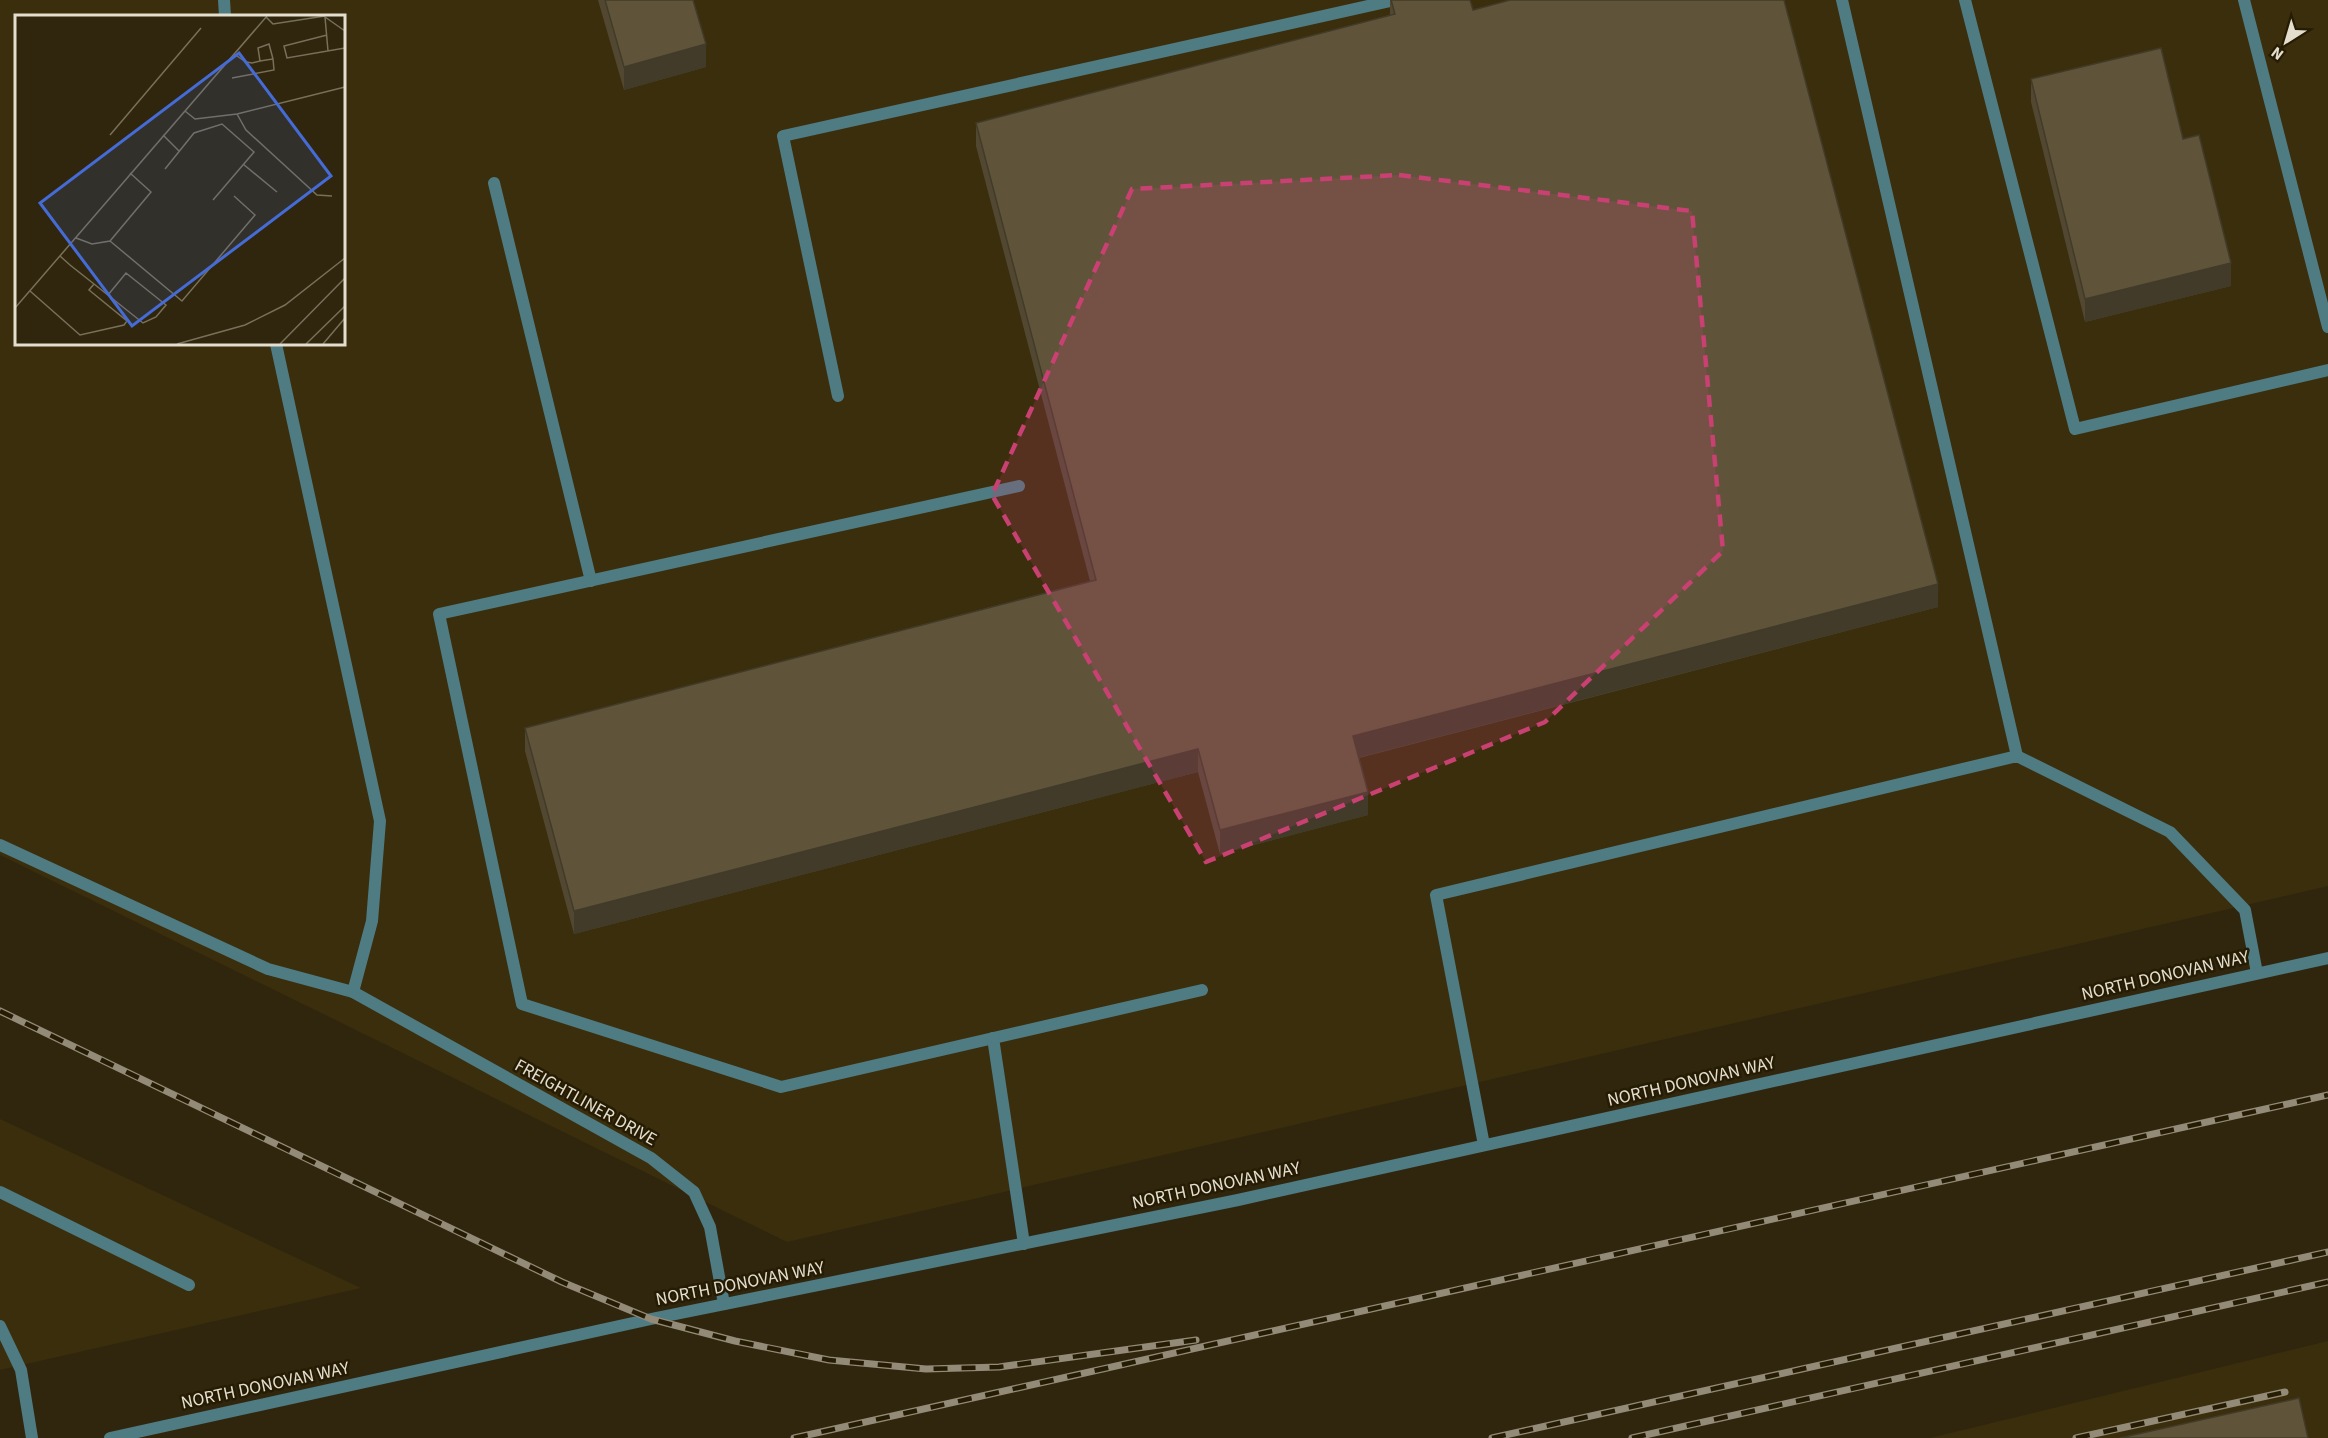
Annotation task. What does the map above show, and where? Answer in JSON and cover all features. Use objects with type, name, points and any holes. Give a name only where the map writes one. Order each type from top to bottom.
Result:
[{"type":"street","points":[[224,0],[225,15]]},
{"type":"street","points":[[838,396],[783,136],[1395,0]]},
{"type":"street","points":[[1842,0],[2017,756]]},
{"type":"street","points":[[1965,0],[2075,429],[2328,370]]},
{"type":"street","points":[[2244,0],[2328,327]]},
{"type":"street","points":[[494,183],[591,580]]},
{"type":"street","points":[[276,345],[380,821],[372,921],[353,992]]},
{"type":"street","points":[[1019,486],[439,614],[522,1004],[781,1087],[1202,990]]},
{"type":"street","points":[[1484,1145],[1436,895],[2017,756],[2170,832],[2245,910],[2258,973]]},
{"type":"street","name":"FREIGHTLINER DRIVE","points":[[0,845],[268,969],[353,992],[651,1158],[694,1192],[710,1227],[724,1304]]},
{"type":"street","name":"NORTH DONOVAN WAY","points":[[110,1438],[724,1304],[1024,1244],[1484,1145],[2328,958]]},
{"type":"street","points":[[993,1038],[1024,1244]]},
{"type":"street","points":[[0,1192],[189,1285]]},
{"type":"street","points":[[0,1326],[21,1370],[32,1438]]},
{"type":"highlighted area","points":[[1399,175],[1692,211],[1723,551],[1545,722],[1206,862],[992,495],[1132,189]]},
{"type":"shaded area","points":[[0,0],[2328,0],[2328,886],[787,1242],[0,855]]},
{"type":"shaded area","points":[[0,1119],[361,1288],[0,1370]]},
{"type":"shaded area","points":[[2328,1341],[2328,1438],[1930,1438]]},
{"type":"building","points":[[605,0],[693,0],[706,44],[624,67]]},
{"type":"building","points":[[1391,0],[1470,0],[1473,10],[1510,0],[1784,0],[1938,584],[1353,736],[1368,792],[1220,830],[1198,749],[574,911],[525,728],[1096,580],[976,123],[1395,14]]},
{"type":"building","points":[[2161,48],[2183,139],[2199,135],[2231,263],[2085,299],[2031,79]]},
{"type":"building","points":[[2299,1398],[2308,1438],[2120,1438]]},
{"type":"railway","points":[[0,1011],[562,1282],[651,1319],[735,1341],[829,1360],[926,1369],[999,1367],[1196,1340]]},
{"type":"railway","points":[[794,1438],[2328,1095]]},
{"type":"railway","points":[[1492,1438],[2328,1252]]},
{"type":"railway","points":[[1632,1438],[2328,1282]]},
{"type":"railway","points":[[2076,1438],[2285,1392]]}]
